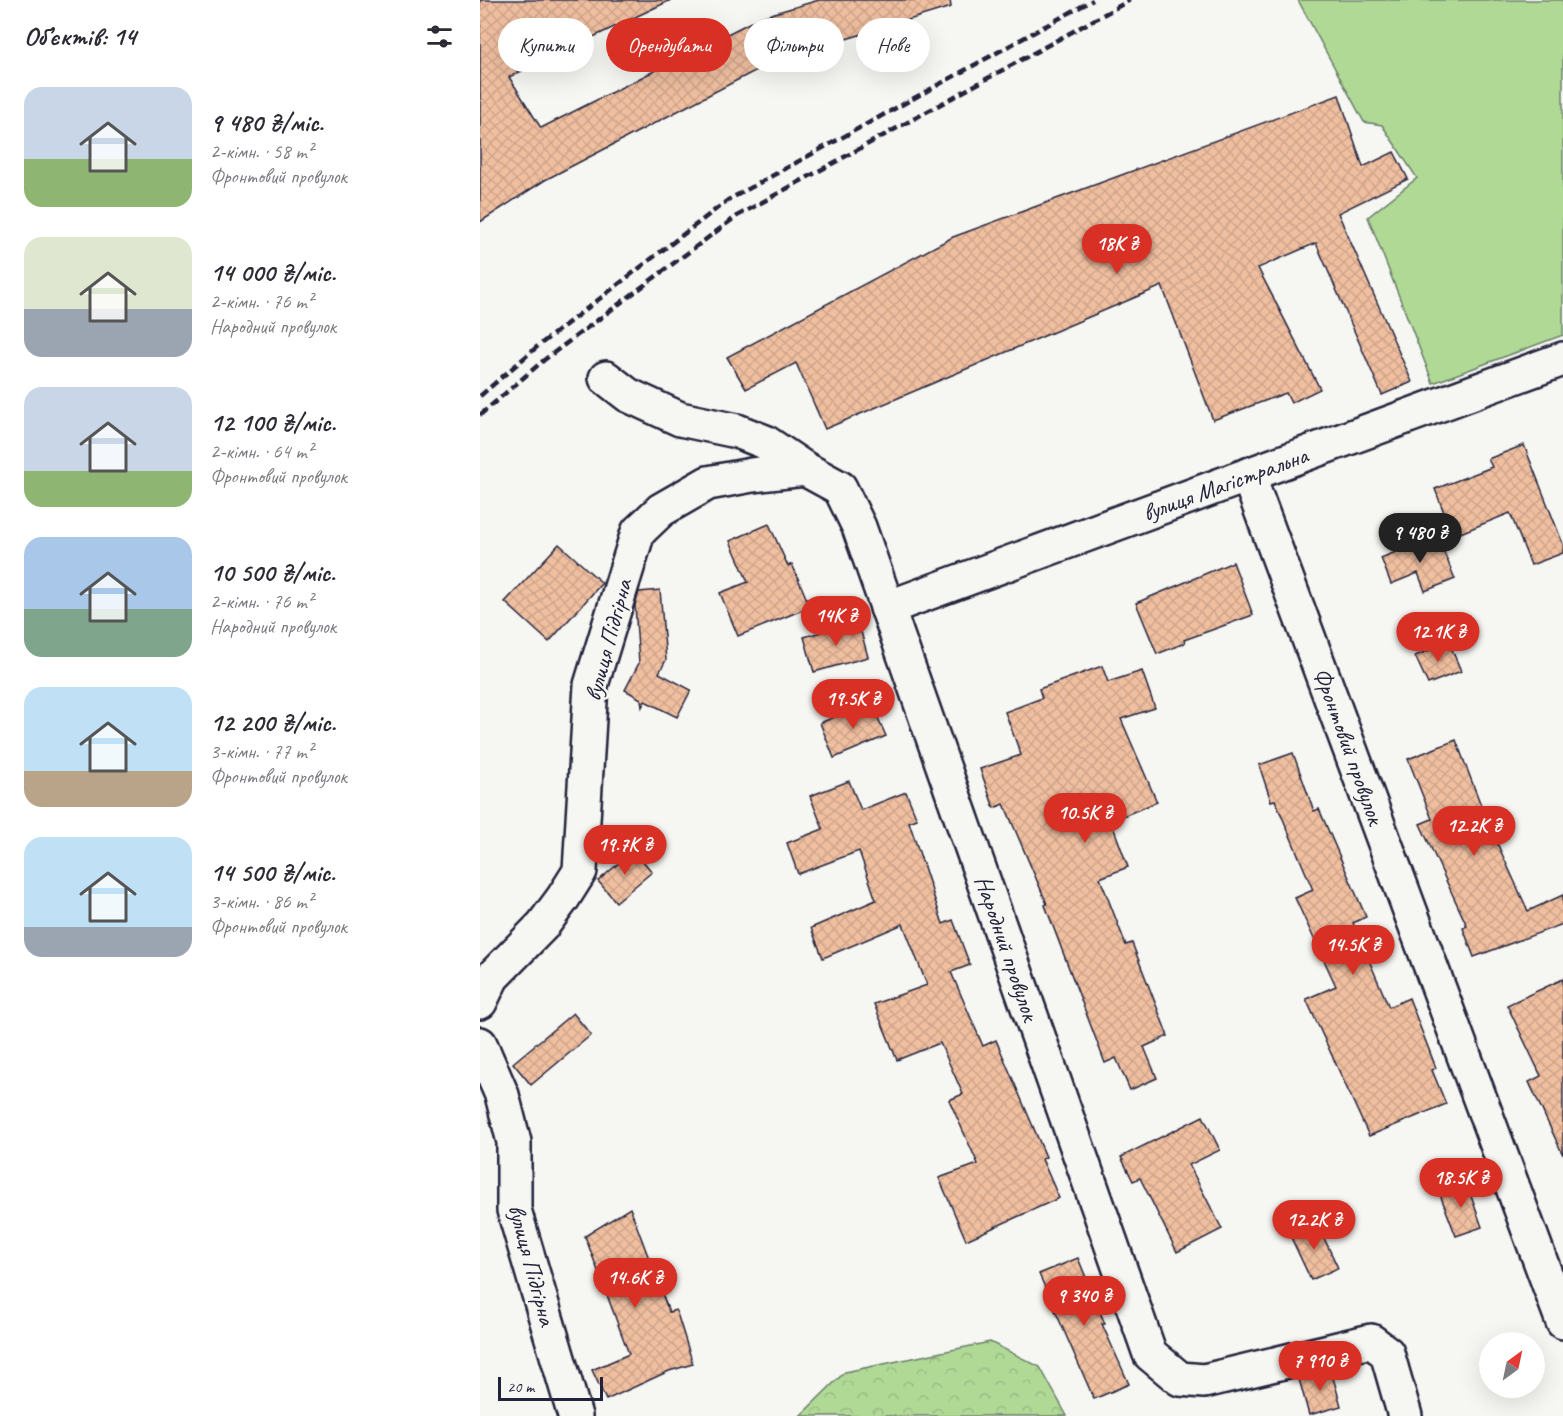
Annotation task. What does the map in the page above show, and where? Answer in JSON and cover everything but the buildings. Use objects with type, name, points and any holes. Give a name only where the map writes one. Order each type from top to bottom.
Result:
[{"type":"street","name":"вулиця Магістральна","points":[[887,608],[1563,359]]},
{"type":"street","name":"Народний провулок","points":[[606,378],[628,395],[680,420],[737,431],[765,442],[805,469],[840,488],[860,526],[1150,1354],[1180,1379],[1204,1380],[1371,1341],[1387,1353],[1405,1416]]},
{"type":"street","name":"вулиця Підгірна","points":[[480,1002],[492,977],[543,925],[580,871],[591,685],[638,532],[661,510],[708,483],[805,469]]},
{"type":"street","name":"Фронтовий провулок","points":[[1248,475],[1563,1322]]},
{"type":"street","name":"вулиця Підгірна","points":[[480,1044],[502,1095],[514,1142],[514,1210],[575,1416]]},
{"type":"green space","points":[[1298,0],[1563,0],[1563,335],[1433,383],[1368,217],[1417,178],[1382,125],[1364,122]]},
{"type":"green space","points":[[990,1342],[1040,1367],[1067,1416],[800,1416],[845,1372]]},
{"type":"railway","points":[[480,396],[538,346],[728,200],[1093,0]]},
{"type":"railway","points":[[480,415],[544,360],[737,216],[1130,0]]}]
